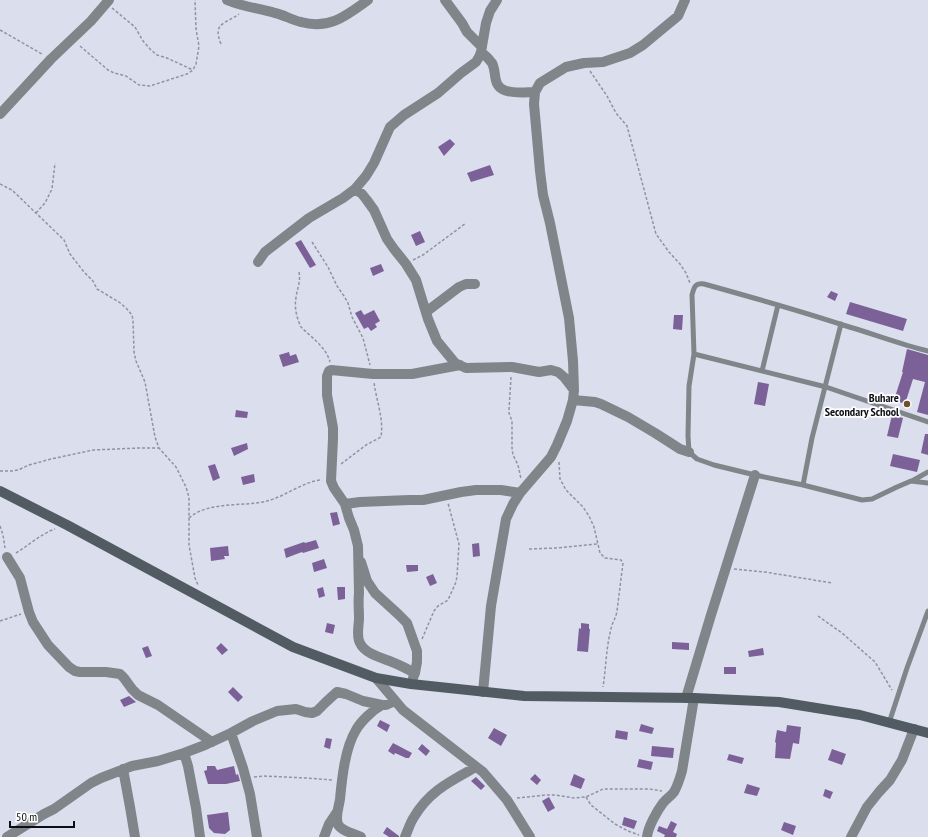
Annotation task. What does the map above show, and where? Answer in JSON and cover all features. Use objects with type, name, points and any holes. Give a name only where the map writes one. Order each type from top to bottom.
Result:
[{"type":"main road","points":[[0,491],[67,525],[293,647],[376,678],[410,684],[524,696],[690,698],[779,702],[860,715],[928,733]]},
{"type":"street","points":[[227,0],[316,25],[338,20],[348,15],[368,0]]},
{"type":"street","points":[[445,0],[462,22],[466,32],[482,49],[493,64],[496,83],[504,90],[513,92],[535,92]]},
{"type":"street","points":[[258,262],[265,252],[309,218],[343,198],[355,189],[366,176],[374,163],[390,128],[404,115],[438,93],[476,62],[482,49],[486,23],[490,11],[497,0]]},
{"type":"street","points":[[483,692],[491,606],[506,519],[521,492],[551,457],[560,439],[573,395],[574,378],[569,318],[541,183],[534,104],[535,92],[540,83],[566,67],[584,63],[603,62],[630,53],[643,45],[678,16],[685,0]]},
{"type":"street","points":[[0,114],[51,59],[91,21],[108,2]]},
{"type":"street","points":[[355,189],[362,194],[374,210],[387,239],[416,280],[437,341],[455,362],[466,368],[509,367],[539,372],[551,370],[558,372],[564,377],[573,395],[601,404],[628,417],[689,452]]},
{"type":"street","points":[[426,312],[459,287],[466,284],[475,284]]},
{"type":"street","points":[[410,684],[415,673],[417,662],[411,632],[407,622],[375,593],[367,581],[354,530],[345,504],[334,488],[332,476],[333,428],[327,395],[327,376],[331,370],[373,374],[412,374],[460,365]]},
{"type":"street","points":[[643,836],[659,809],[673,793],[679,782],[682,771],[690,698],[726,569],[755,476]]},
{"type":"street","points":[[345,504],[360,502],[423,500],[476,490],[521,492]]},
{"type":"street","points":[[358,546],[359,642],[362,647],[373,655],[415,673]]},
{"type":"street","points":[[8,558],[20,578],[33,622],[48,644],[69,667],[80,672],[106,672],[120,674],[138,695],[158,705],[212,742]]},
{"type":"street","points":[[376,678],[403,710],[482,772],[507,800],[530,837]]},
{"type":"street","points":[[7,837],[54,809],[91,783],[132,766],[158,761],[184,753],[212,742],[253,721],[277,711],[296,709],[312,713],[317,711],[338,692],[382,705]]},
{"type":"street","points":[[361,837],[343,829],[338,825],[337,820],[344,764],[356,729],[376,708],[394,701]]},
{"type":"street","points":[[851,837],[867,808],[890,780],[902,760],[914,729]]},
{"type":"street","points":[[231,733],[250,794],[257,837]]},
{"type":"street","points":[[184,753],[188,766],[200,837]]},
{"type":"street","points":[[405,837],[413,818],[420,807],[438,789],[476,767]]},
{"type":"street","points":[[123,769],[135,837]]},
{"type":"street","points":[[324,837],[338,812]]},
{"type":"lane","points":[[928,351],[704,284],[695,286],[693,291],[694,354],[689,386],[688,436],[689,452],[697,459],[755,476],[803,485],[862,500],[872,499],[928,472]]},
{"type":"lane","points":[[762,371],[778,305]]},
{"type":"lane","points":[[803,485],[812,438],[841,324]]},
{"type":"lane","points":[[694,354],[826,387],[928,422]]},
{"type":"lane","points":[[911,481],[928,483]]},
{"type":"lane","points":[[889,723],[928,611]]},
{"type":"path","points":[[72,39],[108,70],[126,76],[139,85],[150,86],[187,74],[193,70],[196,64],[199,46],[196,29],[195,0]]},
{"type":"path","points":[[108,2],[135,27],[143,41],[157,55],[193,70]]},
{"type":"path","points":[[221,44],[218,35],[222,23],[238,16],[245,6]]},
{"type":"path","points":[[0,30],[51,59]]},
{"type":"path","points":[[584,63],[608,96],[616,113],[627,126],[656,234],[668,252],[686,273],[693,291]]},
{"type":"path","points":[[36,213],[45,203],[52,189],[55,163]]},
{"type":"path","points":[[0,184],[12,190],[64,240],[70,254],[93,281],[97,289],[119,302],[132,315],[134,326],[134,352],[136,361],[145,382],[155,437],[160,448],[176,467],[189,496],[189,545],[195,578],[198,585]]},
{"type":"path","points":[[406,264],[423,254],[466,223]]},
{"type":"path","points":[[189,518],[194,513],[206,509],[227,505],[265,502],[277,499],[317,480],[332,476],[352,455],[381,437],[382,429],[373,374],[363,338],[352,317],[348,303],[312,242]]},
{"type":"path","points":[[299,272],[300,278],[295,304],[299,323],[301,327],[323,348],[329,356],[331,370]]},
{"type":"path","points":[[509,367],[511,376],[509,413],[512,421],[512,448],[513,455],[520,470],[521,492]]},
{"type":"path","points":[[0,471],[18,470],[29,465],[62,456],[93,450],[160,448]]},
{"type":"path","points":[[558,461],[560,479],[566,490],[586,510],[594,527],[600,553],[604,558],[621,560],[623,563],[617,611],[611,627],[601,697]]},
{"type":"path","points":[[416,651],[434,611],[438,606],[448,600],[456,582],[459,544],[446,495]]},
{"type":"path","points":[[0,526],[3,535],[5,552],[8,558],[50,531],[67,525]]},
{"type":"path","points":[[529,549],[597,544]]},
{"type":"path","points":[[726,569],[765,572],[832,583]]},
{"type":"path","points":[[0,621],[29,612]]},
{"type":"path","points":[[818,616],[842,633],[875,662],[897,698]]},
{"type":"path","points":[[246,779],[264,776],[342,781]]},
{"type":"path","points":[[507,800],[546,795],[574,798],[586,797],[603,789],[649,789],[673,793]]},
{"type":"path","points":[[586,797],[591,805],[615,824],[628,831],[643,836]]},
{"type":"building","points":[[450,139],[455,144],[444,156],[438,147]]},
{"type":"building","points":[[490,165],[494,175],[471,182],[467,173]]},
{"type":"building","points":[[420,231],[425,242],[416,246],[411,235]]},
{"type":"building","points":[[301,240],[316,265],[310,268],[295,243]]},
{"type":"building","points":[[381,264],[384,271],[373,276],[370,268]]},
{"type":"building","points":[[831,291],[838,294],[835,301],[827,297]]},
{"type":"building","points":[[850,302],[907,319],[903,331],[846,314]]},
{"type":"building","points":[[361,310],[364,315],[374,310],[380,321],[375,324],[377,327],[371,331],[368,327],[364,329],[355,313]]},
{"type":"building","points":[[674,315],[683,315],[682,330],[673,329]]},
{"type":"building","points":[[907,349],[928,355],[928,415],[917,412],[925,382],[913,379],[905,404],[894,400],[903,372]]},
{"type":"building","points":[[289,352],[290,356],[296,354],[299,362],[283,367],[279,355]]},
{"type":"building","points":[[758,382],[769,384],[765,406],[754,404]]},
{"type":"building","points":[[236,410],[248,412],[247,418],[235,417]]},
{"type":"building","points":[[892,415],[903,418],[898,438],[887,436]]},
{"type":"building","points":[[925,434],[928,434],[928,455],[921,453]]},
{"type":"building","points":[[247,443],[248,449],[234,456],[231,448]]},
{"type":"building","points":[[893,454],[920,460],[917,472],[890,466]]},
{"type":"building","points":[[215,464],[220,478],[213,481],[208,466]]},
{"type":"building","points":[[254,474],[255,482],[243,485],[241,477]]},
{"type":"building","points":[[337,512],[340,524],[333,526],[330,513]]},
{"type":"building","points":[[316,540],[319,548],[286,558],[284,549],[304,542]]},
{"type":"building","points":[[479,543],[480,556],[473,557],[472,544]]},
{"type":"building","points":[[228,546],[229,556],[224,556],[225,559],[211,561],[210,548]]},
{"type":"building","points":[[324,559],[327,568],[314,572],[312,563]]},
{"type":"building","points":[[406,565],[418,565],[418,571],[407,572]]},
{"type":"building","points":[[433,574],[437,583],[430,586],[426,577]]},
{"type":"building","points":[[323,587],[325,596],[319,598],[317,589]]},
{"type":"building","points":[[337,587],[345,587],[345,599],[338,600]]},
{"type":"building","points":[[327,623],[335,625],[333,634],[325,632]]},
{"type":"building","points":[[581,623],[589,624],[588,652],[577,651],[579,628],[581,629]]},
{"type":"building","points":[[672,642],[689,643],[689,650],[672,649]]},
{"type":"building","points":[[221,643],[228,650],[222,655],[216,648]]},
{"type":"building","points":[[148,646],[152,656],[146,658],[142,648]]},
{"type":"building","points":[[763,648],[764,655],[749,657],[748,651]]},
{"type":"building","points":[[724,667],[736,667],[736,674],[724,674]]},
{"type":"building","points":[[233,687],[243,697],[238,702],[228,692]]},
{"type":"building","points":[[129,696],[136,702],[124,707],[120,700]]},
{"type":"building","points":[[380,720],[390,725],[387,732],[377,726]]},
{"type":"building","points":[[641,724],[654,728],[652,734],[639,731]]},
{"type":"building","points":[[787,725],[801,727],[799,744],[793,743],[790,759],[775,758],[777,730],[786,732]]},
{"type":"building","points":[[494,728],[507,735],[501,746],[488,738]]},
{"type":"building","points":[[616,730],[628,732],[627,740],[615,738]]},
{"type":"building","points":[[326,738],[332,739],[330,749],[324,747]]},
{"type":"building","points":[[393,743],[412,753],[409,758],[395,753],[394,755],[388,751]]},
{"type":"building","points":[[422,744],[430,751],[426,756],[418,749]]},
{"type":"building","points":[[652,746],[674,748],[673,758],[651,756]]},
{"type":"building","points":[[832,749],[846,754],[842,765],[828,760]]},
{"type":"building","points":[[729,754],[744,758],[742,764],[727,760]]},
{"type":"building","points":[[639,759],[653,762],[651,770],[637,767]]},
{"type":"building","points":[[207,766],[215,766],[217,770],[234,766],[236,775],[238,774],[240,781],[226,784],[208,784],[204,771],[207,770]]},
{"type":"building","points":[[535,774],[541,780],[537,785],[530,779]]},
{"type":"building","points":[[574,774],[585,779],[581,789],[570,785]]},
{"type":"building","points":[[476,777],[485,786],[481,790],[471,781]]},
{"type":"building","points":[[747,784],[760,788],[757,796],[744,793]]},
{"type":"building","points":[[825,789],[833,792],[830,799],[823,796]]},
{"type":"building","points":[[549,797],[555,808],[548,812],[542,801]]},
{"type":"building","points":[[228,812],[230,830],[225,834],[214,833],[209,828],[207,815]]},
{"type":"building","points":[[624,817],[637,821],[634,829],[622,825]]},
{"type":"building","points":[[671,821],[677,824],[673,832],[677,834],[676,837],[664,837],[665,835],[657,831],[659,826],[667,829]]},
{"type":"building","points":[[784,822],[796,826],[793,835],[781,830]]},
{"type":"building","points":[[387,827],[399,837],[389,837],[383,833]]},
{"type":"place","name":"Buhare Secondary School","points":[[907,404]]}]
